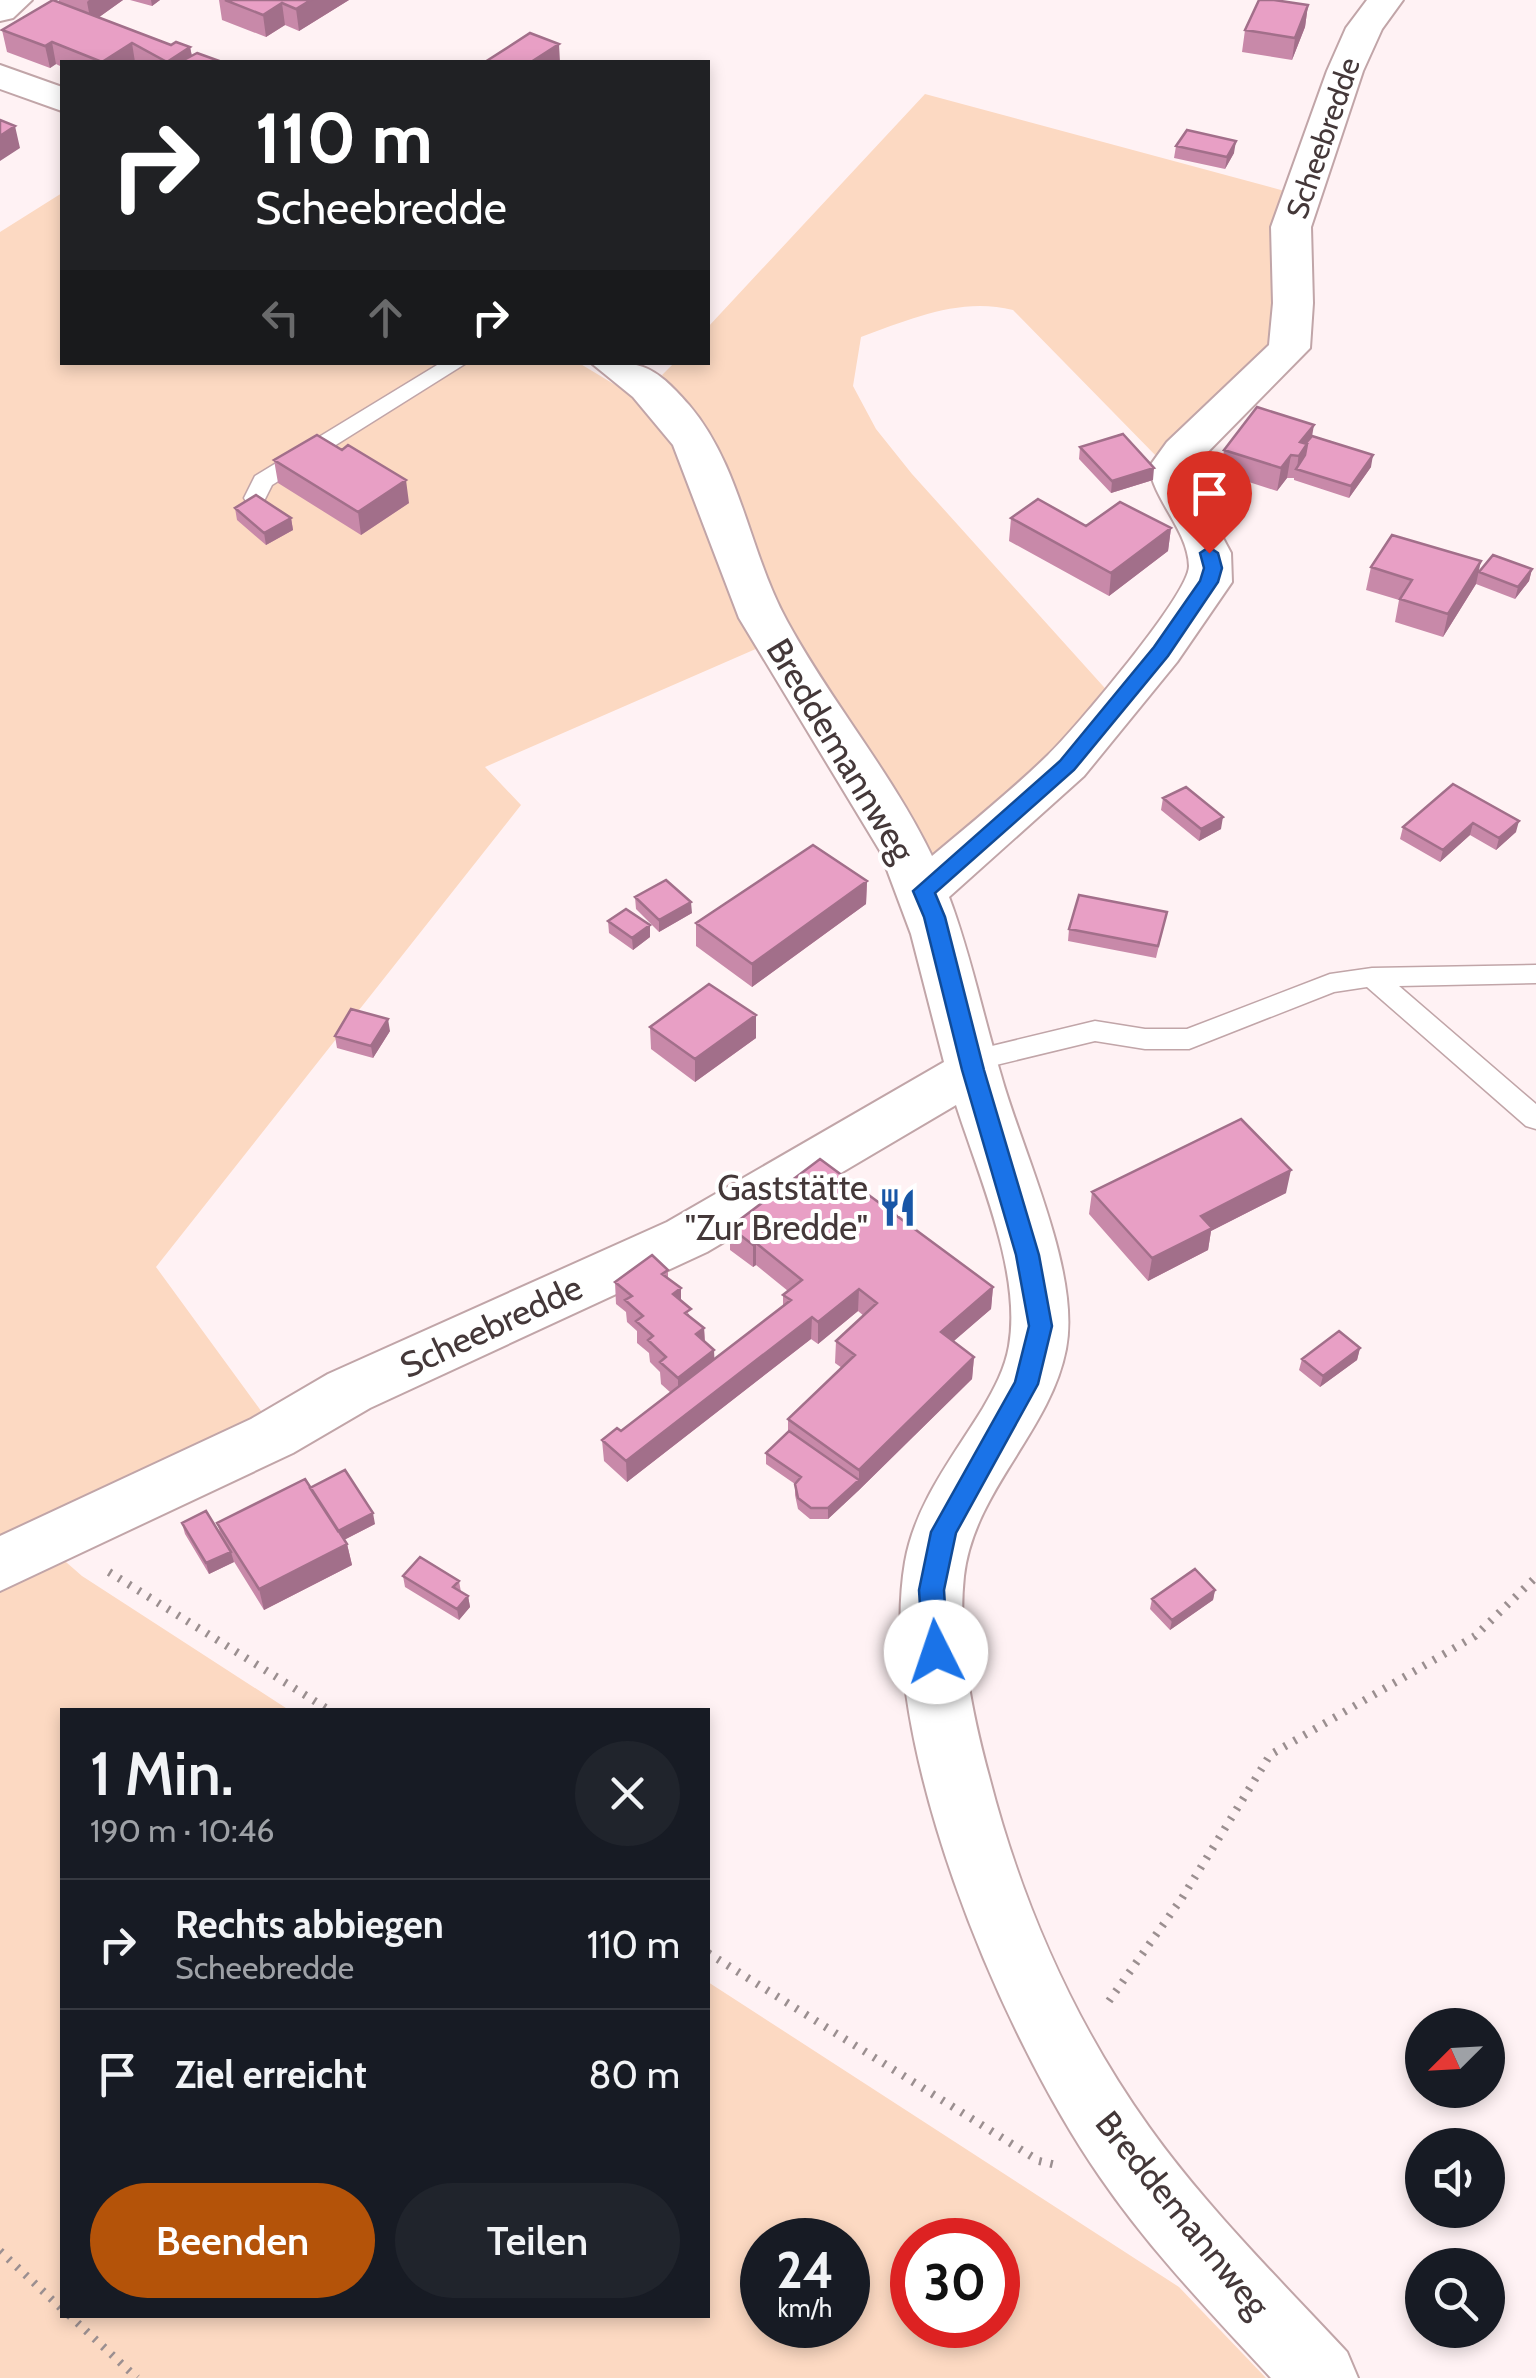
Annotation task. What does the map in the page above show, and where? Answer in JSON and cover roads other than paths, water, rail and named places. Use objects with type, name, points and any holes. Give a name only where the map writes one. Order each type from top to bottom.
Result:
[{"type":"street","points":[[0,10],[14,0]]},
{"type":"street","name":"Scheebredde","points":[[924,891],[1067,765],[1161,651],[1209,582],[1213,568],[1209,553],[1176,494],[1172,468],[1182,451],[1289,348],[1293,302],[1291,227],[1345,71],[1364,28],[1384,0]]},
{"type":"street","points":[[0,76],[60,99]]},
{"type":"street","name":"Breddemannweg","points":[[626,372],[665,400],[692,437],[739,569],[759,613],[902,845],[924,891],[1027,1255],[1040,1326],[1026,1384],[943,1532],[932,1590],[942,1708],[967,1814],[1014,1949],[1067,2059],[1103,2120],[1157,2194],[1321,2378]]},
{"type":"street","name":"Scheebredde","points":[[0,1564],[56,1541],[272,1436],[349,1391],[687,1236],[972,1065]]},
{"type":"lane","points":[[256,498],[263,481],[453,365]]},
{"type":"lane","points":[[972,1065],[1096,1031],[1189,1039],[1330,983],[1372,977],[1536,974]]},
{"type":"lane","points":[[1372,977],[1536,1118]]},
{"type":"place","name":"Gaststätte \"Zur Bredde\"","points":[[898,1207]]}]
